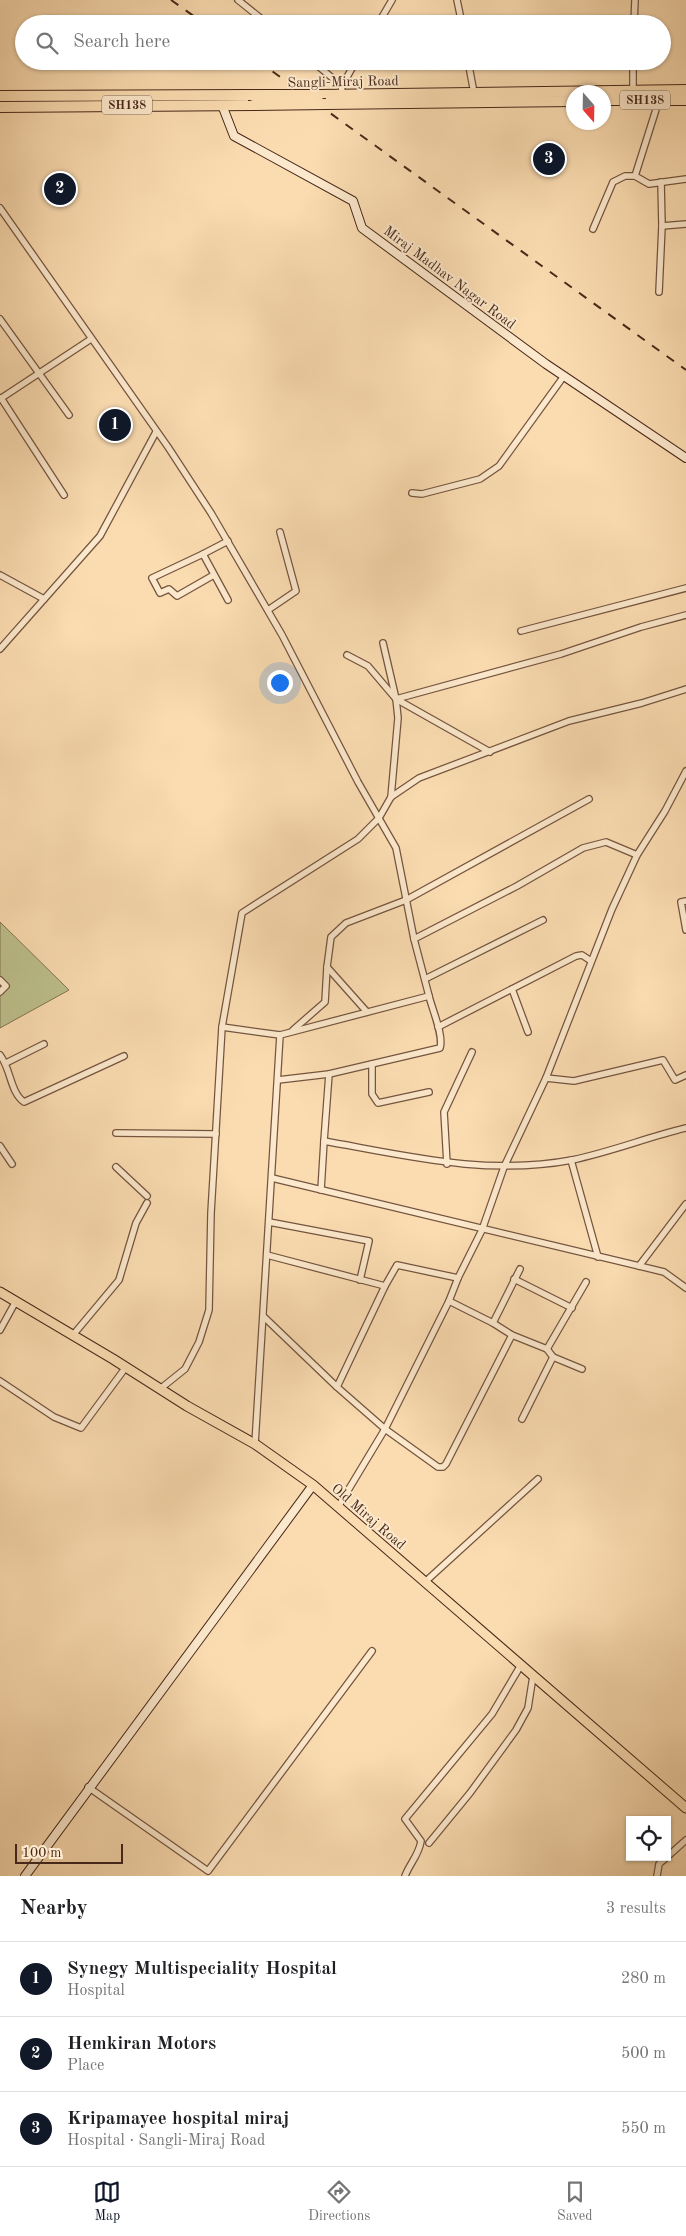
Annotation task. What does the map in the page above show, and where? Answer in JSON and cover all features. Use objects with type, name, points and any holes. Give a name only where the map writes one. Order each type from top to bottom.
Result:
[{"type":"highway","name":"Sangli-Miraj Road","points":[[0,96],[342,95],[686,90]]},
{"type":"highway","name":"Sangli-Miraj Road","points":[[0,106],[326,104],[342,95],[566,101]]},
{"type":"highway","name":"SH138","points":[[611,100],[686,100]]},
{"type":"main road","name":"Old Miraj Road","points":[[0,1292],[126,1367],[187,1406],[255,1444],[313,1485],[686,1808]]},
{"type":"street","points":[[238,0],[257,15]]},
{"type":"street","points":[[383,15],[392,0]]},
{"type":"street","points":[[457,0],[460,15]]},
{"type":"street","points":[[634,15],[635,0]]},
{"type":"street","points":[[320,70],[342,95],[352,70]]},
{"type":"street","points":[[470,70],[474,93]]},
{"type":"street","points":[[633,70],[633,91]]},
{"type":"street","points":[[635,176],[659,100]]},
{"type":"street","name":"Miraj Madhav Nagar Road","points":[[222,105],[234,136],[353,201],[362,228],[564,376],[686,458]]},
{"type":"street","points":[[593,230],[613,182],[625,176],[635,176],[649,184],[686,179]]},
{"type":"street","points":[[659,292],[662,226],[661,182]]},
{"type":"street","points":[[0,208],[156,432],[228,542],[268,610],[358,782],[396,848],[414,939],[438,1027],[440,1048],[328,1074],[278,1080]]},
{"type":"street","points":[[662,226],[686,224]]},
{"type":"street","points":[[0,319],[69,415]]},
{"type":"street","points":[[64,495],[1,399],[91,339]]},
{"type":"street","points":[[412,493],[422,494],[480,479],[499,466],[564,376]]},
{"type":"street","points":[[0,649],[100,536],[156,432]]},
{"type":"street","points":[[268,610],[296,591],[280,532]]},
{"type":"street","points":[[212,576],[177,596],[169,589],[160,592],[152,578],[228,542]]},
{"type":"street","points":[[203,554],[228,600]]},
{"type":"street","points":[[0,575],[44,599]]},
{"type":"street","points":[[521,631],[686,588]]},
{"type":"street","points":[[396,699],[561,654],[641,627],[686,615]]},
{"type":"street","points":[[160,1389],[185,1369],[199,1342],[209,1310],[222,1027],[242,913],[358,839],[379,818],[391,797],[398,718],[396,699],[383,643]]},
{"type":"street","points":[[347,655],[368,666],[396,699],[490,752]]},
{"type":"street","points":[[391,797],[419,778],[569,721],[634,705],[686,689]]},
{"type":"street","points":[[338,1507],[385,1429],[449,1301],[458,1278],[482,1230],[504,1168],[546,1078],[591,961],[637,855],[665,812],[686,771]]},
{"type":"street","points":[[289,1032],[326,1002],[327,967],[331,937],[346,923],[406,900],[590,800]]},
{"type":"street","points":[[414,939],[508,891],[583,848],[606,842],[637,855]]},
{"type":"street","points":[[686,901],[681,902],[686,930]]},
{"type":"street","points":[[425,979],[543,920]]},
{"type":"street","points":[[438,1027],[576,956],[582,955],[591,961]]},
{"type":"street","points":[[327,967],[367,1012]]},
{"type":"street","points":[[0,980],[6,986],[0,992]]},
{"type":"street","points":[[512,989],[528,1032]]},
{"type":"street","points":[[222,1027],[280,1035],[429,996]]},
{"type":"street","points":[[255,1444],[280,1035]]},
{"type":"street","points":[[6,1063],[44,1044]]},
{"type":"street","points":[[447,1164],[444,1112],[472,1052]]},
{"type":"street","points":[[0,1055],[6,1063],[17,1097],[24,1102],[124,1056]]},
{"type":"street","points":[[546,1078],[574,1081],[663,1060],[675,1080],[686,1076]]},
{"type":"street","points":[[372,1064],[372,1094],[378,1104],[429,1092]]},
{"type":"street","points":[[321,1190],[328,1074]]},
{"type":"street","points":[[324,1141],[447,1164],[504,1168],[571,1160],[686,1128]]},
{"type":"street","points":[[116,1132],[216,1134]]},
{"type":"street","points":[[0,1146],[12,1164]]},
{"type":"street","points":[[571,1160],[598,1257]]},
{"type":"street","points":[[73,1335],[119,1280],[136,1223],[147,1199],[116,1167]]},
{"type":"street","points":[[272,1178],[482,1230],[664,1272],[684,1286],[686,1279]]},
{"type":"street","points":[[639,1266],[686,1204]]},
{"type":"street","points":[[269,1222],[369,1241],[360,1280]]},
{"type":"street","points":[[267,1255],[385,1286]]},
{"type":"street","points":[[337,1387],[385,1286],[397,1265],[458,1278]]},
{"type":"street","points":[[493,1323],[520,1268]]},
{"type":"street","points":[[514,1279],[572,1308]]},
{"type":"street","points":[[547,1349],[586,1282]]},
{"type":"street","points":[[0,1330],[16,1301]]},
{"type":"street","points":[[449,1301],[493,1323],[512,1335],[547,1349],[553,1357],[582,1369]]},
{"type":"street","points":[[264,1317],[337,1387],[385,1429],[438,1467],[443,1467],[512,1335]]},
{"type":"street","points":[[522,1419],[553,1357]]},
{"type":"street","points":[[0,1380],[54,1417],[81,1428],[126,1367]]},
{"type":"street","points":[[425,1582],[538,1479]]},
{"type":"street","points":[[24,1876],[313,1485]]},
{"type":"street","points":[[88,1788],[208,1871],[372,1651]]},
{"type":"street","points":[[405,1876],[409,1864],[419,1853],[421,1841],[405,1819],[492,1714],[521,1665]]},
{"type":"street","points":[[429,1843],[470,1793],[516,1730],[528,1708],[533,1676]]},
{"type":"street","points":[[671,1853],[686,1840]]},
{"type":"street","points":[[657,1876],[659,1864],[662,1861]]},
{"type":"green space","points":[[0,922],[69,990],[0,1028]]},
{"type":"railway","points":[[171,0],[192,15]]},
{"type":"railway","points":[[270,70],[686,370]]},
{"type":"place","name":"Kripamayee hospital miraj","points":[[549,159]]},
{"type":"place","name":"Hemkiran Motors","points":[[60,189]]},
{"type":"place","name":"Synegy Multispeciality Hospital","points":[[115,425]]}]
